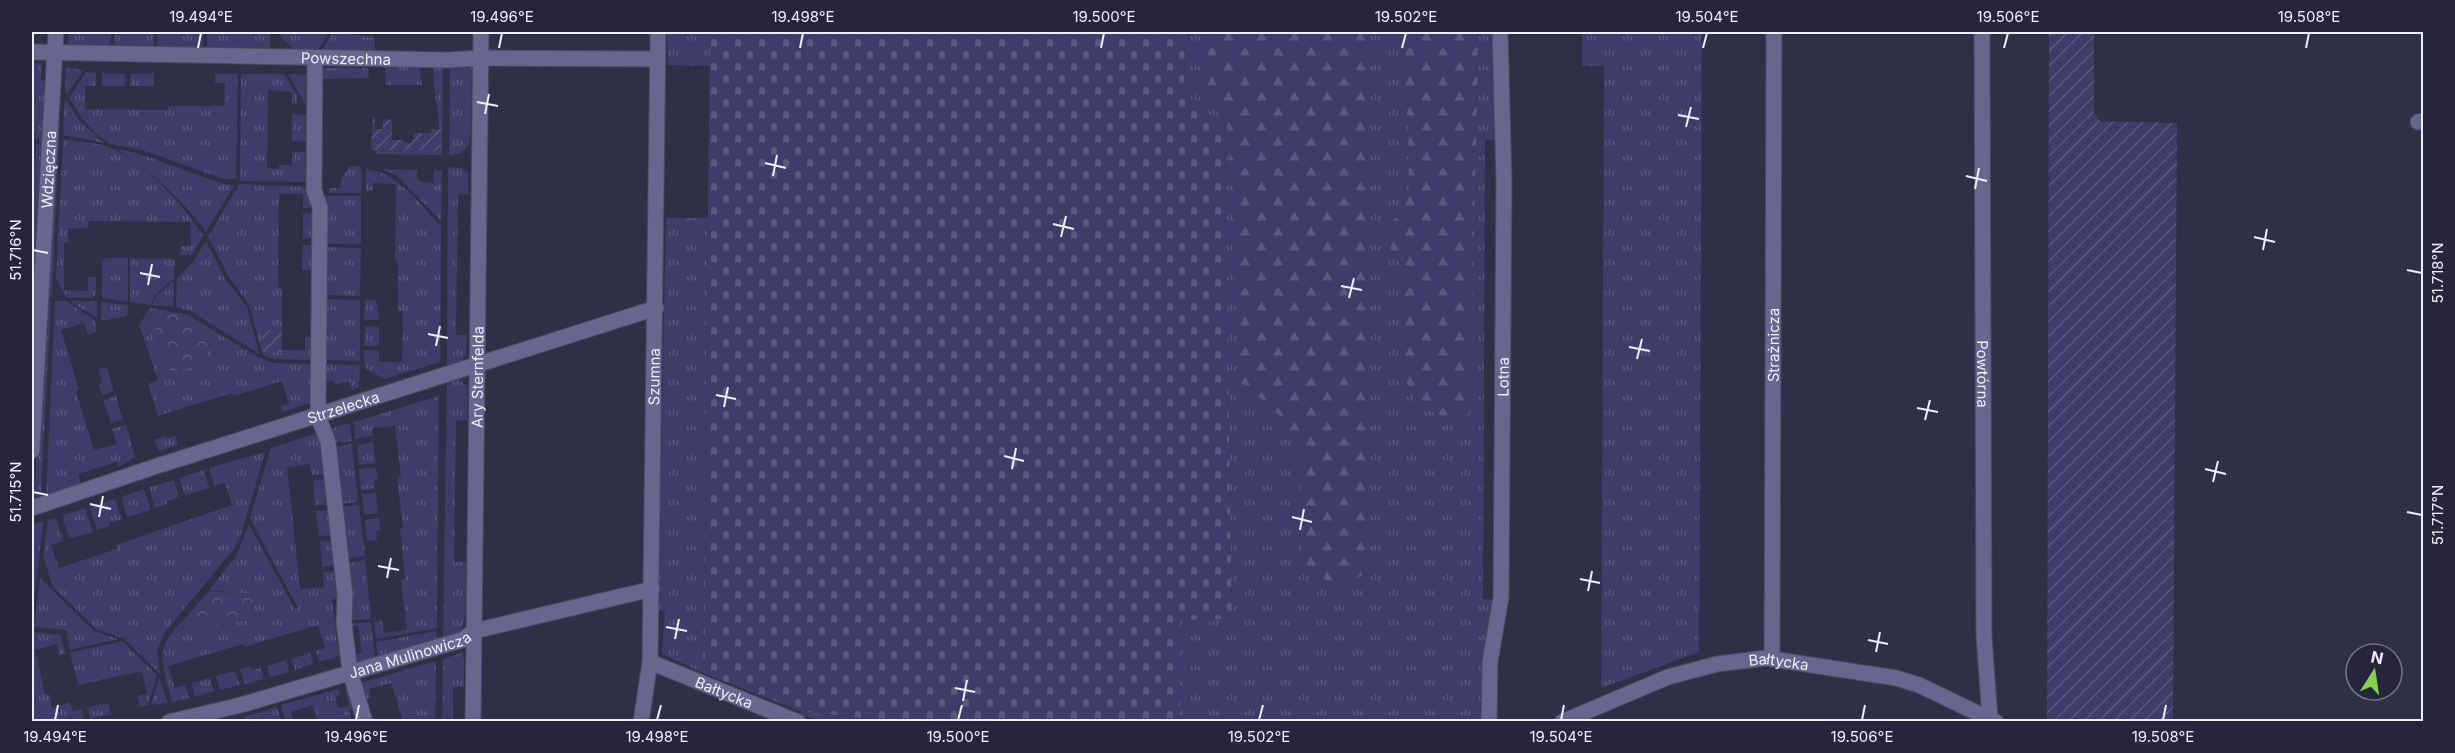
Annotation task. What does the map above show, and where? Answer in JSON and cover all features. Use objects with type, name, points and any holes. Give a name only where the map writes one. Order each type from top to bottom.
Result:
[{"type":"street","name":"Wdzięczna","points":[[32,452],[56,32]]},
{"type":"street","name":"Ary Sternfelda","points":[[474,722],[481,32]]},
{"type":"street","name":"Szumna","points":[[641,722],[650,662],[652,589],[658,32]]},
{"type":"street","name":"Lotna","points":[[1489,722],[1490,663],[1501,597],[1504,181],[1500,32]]},
{"type":"street","name":"Strażnicza","points":[[1772,659],[1774,32]]},
{"type":"street","name":"Powtórna","points":[[1982,32],[1984,637],[1993,720]]},
{"type":"street","name":"Powszechna","points":[[32,52],[447,60],[658,58]]},
{"type":"street","points":[[315,58],[314,190],[320,207],[318,416],[328,442],[345,595],[344,623],[350,672],[365,722]]},
{"type":"street","name":"Strzelecka","points":[[32,508],[157,466],[656,308]]},
{"type":"street","name":"Jana Mulinowicza","points":[[169,722],[241,705],[462,640],[474,631],[652,589]]},
{"type":"street","name":"Bałtycka","points":[[1562,722],[1677,675],[1717,664],[1749,659],[1772,659],[1896,678],[1919,685],[1993,720]]},
{"type":"street","name":"Bałtycka","points":[[650,662],[798,722]]},
{"type":"green space","points":[[69,32],[111,32],[110,48],[68,49]]},
{"type":"green space","points":[[115,32],[154,32],[154,50],[114,49]]},
{"type":"green space","points":[[157,32],[203,32],[203,50],[157,50]]},
{"type":"green space","points":[[207,32],[270,32],[270,51],[207,50]]},
{"type":"green space","points":[[280,32],[329,32],[317,51],[297,51],[282,39]]},
{"type":"green space","points":[[333,32],[373,37],[375,51],[323,49]]},
{"type":"green space","points":[[667,32],[710,32],[710,66],[668,65]]},
{"type":"green space","points":[[710,32],[1185,32],[1184,91],[1224,128],[1232,619],[1179,620],[1180,721],[886,721],[800,711],[703,673]]},
{"type":"green space","points":[[1185,32],[1494,32],[1497,139],[1485,140],[1483,599],[1495,600],[1483,721],[1180,721],[1179,620],[1232,619],[1224,128],[1184,91]]},
{"type":"green space","points":[[1202,32],[1365,32],[1367,404],[1364,574],[1345,586],[1319,576],[1305,563],[1301,537],[1300,475],[1296,445],[1281,417],[1239,381],[1228,124],[1204,96]]},
{"type":"green space","points":[[1400,32],[1461,32],[1478,48],[1471,375],[1474,406],[1459,422],[1417,406],[1401,370],[1405,269],[1388,245],[1387,223],[1399,217],[1409,192],[1408,128]]},
{"type":"green space","points":[[1582,32],[1702,32],[1699,652],[1601,688],[1604,66],[1582,66]]},
{"type":"green space","points":[[2049,32],[2094,32],[2094,113],[2100,121],[2177,123],[2173,721],[2047,721]]},
{"type":"green space","points":[[33,63],[42,64],[41,80],[48,81],[32,338],[32,196],[36,145],[39,144],[39,139],[35,139],[35,132],[32,132]]},
{"type":"green space","points":[[385,64],[419,65],[422,85],[386,85]]},
{"type":"green space","points":[[443,64],[442,155],[376,154],[376,150],[441,151],[433,65]]},
{"type":"green space","points":[[450,64],[469,64],[472,67],[470,141],[462,152],[449,155]]},
{"type":"green space","points":[[59,66],[62,66],[52,297],[45,296]]},
{"type":"green space","points":[[66,68],[83,71],[67,94],[65,92]]},
{"type":"green space","points":[[321,68],[368,68],[369,78],[321,79]]},
{"type":"green space","points":[[86,72],[96,73],[96,86],[85,86],[85,109],[168,110],[168,106],[224,106],[225,83],[215,83],[215,74],[238,74],[236,179],[224,179],[142,150],[110,144],[84,121],[69,98]]},
{"type":"green space","points":[[102,73],[125,74],[125,86],[102,86]]},
{"type":"green space","points":[[154,73],[154,86],[130,86],[131,74]]},
{"type":"green space","points":[[241,74],[284,74],[297,95],[297,104],[292,104],[292,92],[268,90],[267,168],[279,169],[279,165],[292,165],[292,152],[309,152],[309,182],[240,181]]},
{"type":"green space","points":[[288,74],[310,75],[310,106],[306,106]]},
{"type":"green space","points":[[67,101],[79,120],[104,143],[63,135],[64,105]]},
{"type":"green space","points":[[292,114],[310,115],[310,142],[292,141]]},
{"type":"green space","points":[[373,117],[375,117],[375,129],[383,129],[383,119],[392,120],[392,140],[403,140],[404,143],[412,143],[414,133],[431,133],[431,129],[441,129],[441,151],[371,150]]},
{"type":"green space","points":[[63,139],[113,149],[152,175],[174,198],[203,235],[192,255],[180,255],[181,246],[191,246],[190,222],[89,221],[88,228],[68,229],[68,243],[64,243],[64,290],[88,291],[88,277],[96,277],[96,294],[93,298],[66,297],[56,278]]},
{"type":"green space","points":[[117,149],[137,153],[223,184],[235,185],[206,231],[165,186]]},
{"type":"green space","points":[[350,166],[361,166],[362,193],[329,193],[329,188],[340,188],[341,179]]},
{"type":"green space","points":[[448,167],[462,168],[467,173],[469,194],[458,195],[456,335],[467,335],[466,354],[462,362],[447,369]]},
{"type":"green space","points":[[366,169],[378,171],[398,183],[441,226],[440,362],[384,379],[364,367],[364,350],[379,351],[379,362],[402,362],[403,311],[398,311],[398,261],[395,261],[396,184],[373,183],[372,191],[366,191]]},
{"type":"green space","points":[[382,169],[417,170],[417,178],[421,182],[433,183],[434,170],[442,171],[441,221],[397,176]]},
{"type":"green space","points":[[239,184],[309,187],[316,208],[303,208],[303,194],[279,194],[278,287],[282,287],[282,331],[263,331],[281,353],[281,350],[305,350],[305,337],[314,337],[313,360],[274,359],[263,355],[249,305],[229,277],[208,237]]},
{"type":"green space","points":[[325,196],[361,196],[361,244],[325,244],[328,202],[325,202]]},
{"type":"green space","points":[[303,213],[315,214],[314,238],[303,239]]},
{"type":"green space","points":[[666,218],[708,218],[703,673],[664,655],[662,652],[665,611],[658,610]]},
{"type":"green space","points":[[206,241],[225,279],[247,307],[259,354],[191,311],[176,307],[177,279],[195,259]]},
{"type":"green space","points":[[303,245],[314,245],[314,270],[302,270]]},
{"type":"green space","points":[[325,247],[361,248],[360,296],[325,295]]},
{"type":"green space","points":[[106,258],[128,258],[128,302],[102,298],[102,262]]},
{"type":"green space","points":[[130,258],[175,259],[174,279],[158,292],[150,305],[130,302]]},
{"type":"green space","points":[[174,281],[173,307],[152,305],[157,295]]},
{"type":"green space","points":[[325,299],[360,300],[360,361],[324,360]]},
{"type":"green space","points":[[365,300],[376,300],[379,320],[364,320]]},
{"type":"green space","points":[[44,301],[51,301],[41,495],[34,499]]},
{"type":"green space","points":[[55,301],[66,301],[96,321],[96,332],[88,335],[84,323],[61,330],[94,450],[117,444],[112,429],[126,425],[135,457],[118,467],[117,462],[78,474],[81,485],[46,496]]},
{"type":"green space","points":[[97,301],[97,318],[71,302]]},
{"type":"green space","points":[[101,302],[128,305],[127,316],[101,321]]},
{"type":"green space","points":[[150,308],[167,310],[152,335],[206,364],[209,328],[258,357],[273,363],[313,364],[313,402],[283,412],[281,406],[289,403],[282,381],[233,396],[232,393],[158,416],[148,384],[158,380],[139,325]]},
{"type":"green space","points":[[167,311],[189,315],[209,328],[206,364],[172,373],[152,334]]},
{"type":"green space","points":[[365,326],[379,327],[379,346],[364,346]]},
{"type":"green space","points":[[262,331],[282,331],[281,353],[263,352]]},
{"type":"green space","points":[[325,364],[360,365],[359,387],[352,390],[349,381],[334,385],[332,380],[325,382]]},
{"type":"green space","points":[[107,367],[114,391],[102,395],[99,384],[103,383],[98,369]]},
{"type":"green space","points":[[459,380],[467,386],[467,420],[456,421],[454,562],[466,562],[466,612],[461,632],[443,639],[447,383]]},
{"type":"green space","points":[[116,396],[123,420],[111,423],[103,400]]},
{"type":"green space","points":[[439,396],[437,628],[376,639],[374,622],[382,621],[384,633],[407,630],[401,580],[405,579],[400,528],[403,528],[397,477],[401,476],[395,426],[372,428],[373,436],[355,439],[354,422]]},
{"type":"green space","points":[[350,423],[352,441],[333,443],[329,429]]},
{"type":"green space","points":[[320,432],[327,474],[312,475],[310,464],[287,467],[300,589],[324,587],[323,572],[338,571],[341,596],[332,600],[339,656],[319,662],[316,651],[325,648],[318,625],[244,647],[243,644],[168,666],[175,688],[185,685],[189,698],[172,702],[162,654],[169,637],[188,615],[195,630],[256,618],[251,594],[209,590],[236,556],[249,525],[295,609],[298,608],[250,518],[271,448]]},
{"type":"green space","points":[[164,435],[165,439],[176,436],[178,445],[159,451],[154,440]]},
{"type":"green space","points":[[373,442],[376,463],[359,465],[357,445]]},
{"type":"green space","points":[[352,444],[358,502],[340,504],[333,447]]},
{"type":"green space","points":[[265,452],[241,535],[234,549],[165,632],[157,649],[160,674],[123,638],[96,629],[53,587],[43,556],[48,520],[55,518],[64,541],[51,545],[59,568],[117,549],[116,545],[232,505],[225,483],[214,486],[209,468]]},
{"type":"green space","points":[[376,468],[378,479],[374,480],[375,488],[361,490],[359,469]]},
{"type":"green space","points":[[204,470],[209,488],[185,495],[179,478]]},
{"type":"green space","points":[[327,479],[330,504],[315,505],[313,480]]},
{"type":"green space","points":[[174,480],[179,497],[155,508],[149,487]]},
{"type":"green space","points":[[144,489],[151,510],[127,517],[121,497]]},
{"type":"green space","points":[[376,493],[378,513],[364,515],[362,494]]},
{"type":"green space","points":[[115,499],[122,519],[97,530],[90,507]]},
{"type":"green space","points":[[359,505],[365,556],[346,559],[340,507]]},
{"type":"green space","points":[[85,508],[93,532],[69,539],[64,515]]},
{"type":"green space","points":[[331,510],[334,535],[319,536],[316,511]]},
{"type":"green space","points":[[379,518],[380,531],[376,531],[377,540],[367,541],[365,520]]},
{"type":"green space","points":[[44,521],[42,534],[32,615],[32,525]]},
{"type":"green space","points":[[334,541],[337,565],[322,567],[320,542]]},
{"type":"green space","points":[[365,560],[371,619],[353,620],[347,563]]},
{"type":"green space","points":[[40,578],[94,631],[118,639],[70,650],[66,630],[34,627]]},
{"type":"green space","points":[[209,591],[251,594],[256,618],[195,630],[188,615]]},
{"type":"green space","points":[[371,622],[375,659],[353,666],[351,654],[362,653],[358,626],[348,626],[348,624]]},
{"type":"green space","points":[[437,631],[436,642],[378,658],[376,642]]},
{"type":"green space","points":[[33,632],[61,635],[65,654],[59,655],[57,644],[35,650],[45,694],[49,694],[52,708],[70,702],[72,711],[82,709],[84,720],[69,718],[54,722],[32,720]]},
{"type":"green space","points":[[122,641],[157,675],[148,705],[140,707],[137,696],[147,694],[142,671],[78,685],[70,653]]},
{"type":"green space","points":[[310,653],[313,664],[295,670],[291,659]]},
{"type":"green space","points":[[461,653],[464,659],[464,687],[453,687],[453,721],[442,721],[443,659]]},
{"type":"green space","points":[[286,660],[289,672],[270,677],[267,666]]},
{"type":"green space","points":[[436,661],[435,721],[403,721],[391,683],[369,689],[371,698],[363,700],[360,683]]},
{"type":"green space","points":[[250,666],[252,670],[261,668],[264,679],[245,684],[240,669]]},
{"type":"green space","points":[[235,671],[240,685],[220,690],[216,676]]},
{"type":"green space","points":[[159,678],[168,703],[151,705]]},
{"type":"green space","points":[[210,678],[214,691],[194,697],[192,683]]},
{"type":"green space","points":[[350,686],[356,704],[349,711],[352,722],[318,721],[312,705],[291,712],[294,721],[285,721],[281,705],[338,689],[341,695],[335,697],[338,708],[349,706],[345,687]]},
{"type":"green space","points":[[108,703],[111,714],[90,719],[88,707]]},
{"type":"green space","points":[[277,707],[281,721],[269,721],[268,719],[245,721],[244,717]]},
{"type":"green space","points":[[800,711],[886,721],[826,721],[801,716]]}]
